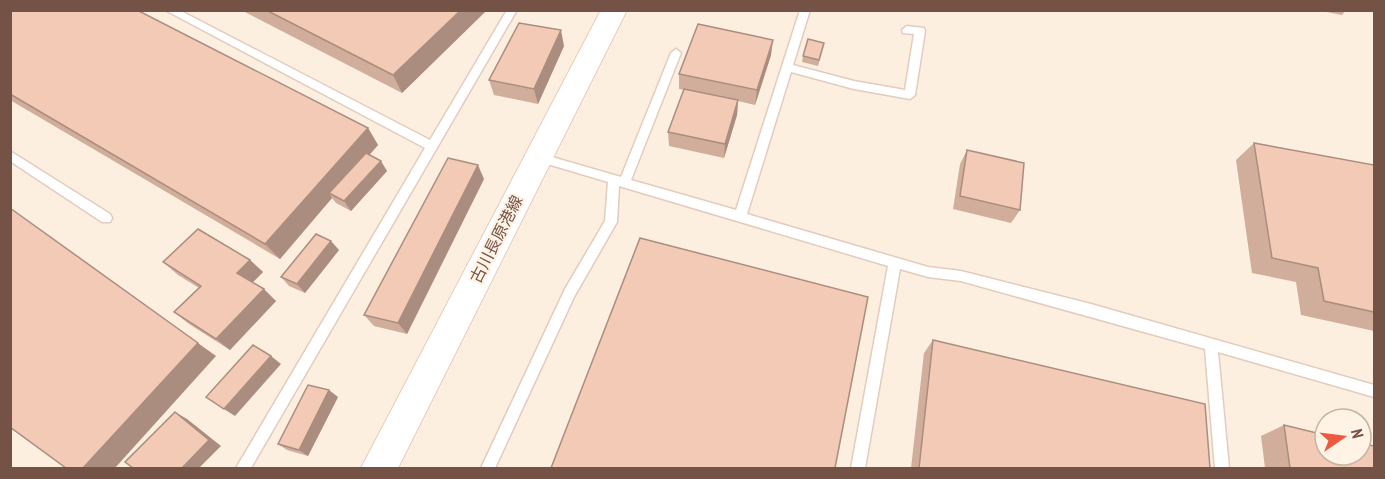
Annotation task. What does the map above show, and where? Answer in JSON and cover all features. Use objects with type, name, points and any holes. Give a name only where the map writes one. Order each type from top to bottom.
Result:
[{"type":"main road","name":"古川長原港線","points":[[379,468],[614,10]]},
{"type":"lane","points":[[170,10],[432,146]]},
{"type":"lane","points":[[243,468],[512,10]]},
{"type":"lane","points":[[740,217],[805,10]]},
{"type":"lane","points":[[786,68],[854,85],[910,95],[920,31],[907,30]]},
{"type":"lane","points":[[488,468],[569,293],[611,222],[619,182],[676,53]]},
{"type":"lane","points":[[10,155],[106,218]]},
{"type":"lane","points":[[537,157],[895,263],[928,272],[961,276],[1374,391]]},
{"type":"lane","points":[[858,468],[895,263]]},
{"type":"lane","points":[[1211,344],[1222,468]]},
{"type":"building","points":[[10,10],[137,10],[368,128],[265,244],[10,94]]},
{"type":"building","points":[[266,10],[461,10],[393,75]]},
{"type":"building","points":[[519,23],[561,30],[534,89],[489,80]]},
{"type":"building","points":[[698,24],[773,40],[757,90],[679,74]]},
{"type":"building","points":[[808,39],[824,43],[819,60],[803,56]]},
{"type":"building","points":[[684,89],[738,100],[725,144],[668,132]]},
{"type":"building","points":[[1254,143],[1374,165],[1374,312],[1324,301],[1318,268],[1272,258]]},
{"type":"building","points":[[967,150],[1024,163],[1020,210],[960,196]]},
{"type":"building","points":[[366,153],[381,161],[344,201],[329,193]]},
{"type":"building","points":[[448,158],[478,165],[398,323],[364,315]]},
{"type":"building","points":[[10,208],[198,343],[83,468],[66,468],[10,427]]},
{"type":"building","points":[[198,229],[250,260],[237,273],[264,289],[216,339],[174,312],[201,286],[163,262]]},
{"type":"building","points":[[316,234],[331,241],[297,284],[281,277]]},
{"type":"building","points":[[640,238],[868,297],[835,468],[551,468]]},
{"type":"building","points":[[933,340],[1205,404],[1210,468],[919,468]]},
{"type":"building","points":[[253,345],[271,356],[224,409],[206,397]]},
{"type":"building","points":[[308,385],[329,390],[299,450],[278,444]]},
{"type":"building","points":[[175,412],[209,440],[182,468],[133,468],[125,462]]},
{"type":"building","points":[[1284,425],[1313,432],[1313,467],[1373,467],[1374,446],[1374,468],[1290,468]]}]
